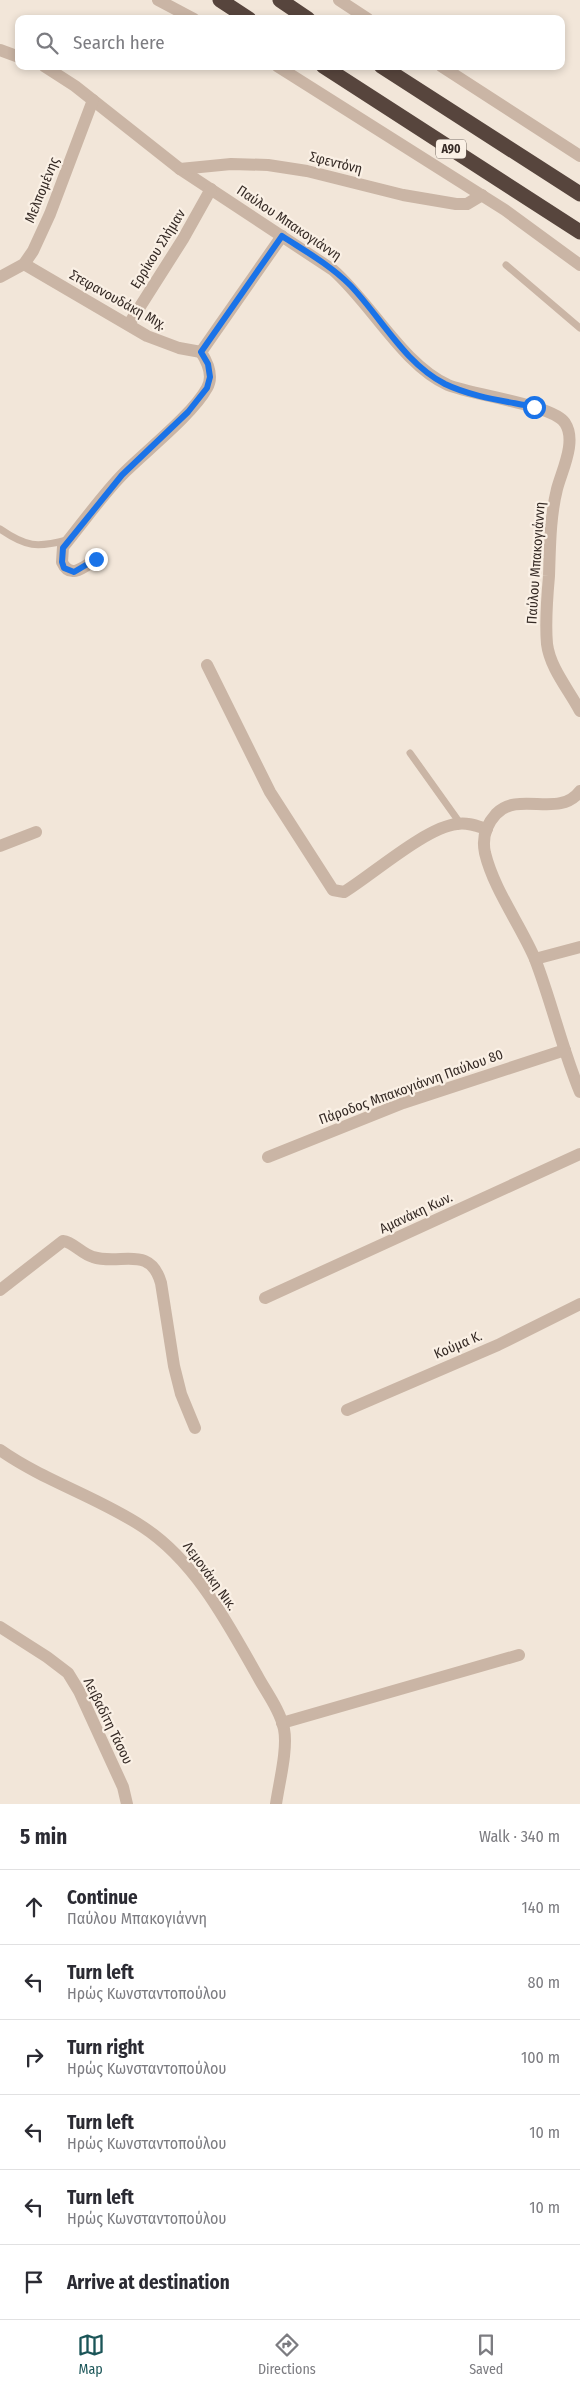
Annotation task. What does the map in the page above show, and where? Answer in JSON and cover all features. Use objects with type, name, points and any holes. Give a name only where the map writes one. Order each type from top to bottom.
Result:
[{"type":"highway","points":[[220,0],[243,15]]},
{"type":"highway","points":[[284,2],[302,15]]},
{"type":"highway","name":"Α90","points":[[329,70],[580,232]]},
{"type":"highway","name":"Α90","points":[[388,70],[580,194]]},
{"type":"street","points":[[158,0],[186,15]]},
{"type":"street","points":[[340,0],[362,15]]},
{"type":"street","points":[[0,50],[15,56]]},
{"type":"street","name":"Παύλου Μπακογιάννη","points":[[50,70],[93,100],[180,169],[342,278],[396,342],[418,364],[436,378],[471,393],[546,410],[561,418],[566,424],[569,434],[568,450],[552,518],[547,640],[553,664],[580,712]]},
{"type":"street","points":[[283,70],[482,195],[579,261]]},
{"type":"street","points":[[447,70],[580,156]]},
{"type":"street","name":"Μελπομένης","points":[[24,264],[33,251],[50,214],[93,100]]},
{"type":"street","name":"Σφεντόνη","points":[[180,169],[231,164],[268,165],[308,171],[403,195],[456,204],[467,204],[482,195]]},
{"type":"street","name":"Ερρίκου Σλήμαν","points":[[129,324],[183,239],[211,189]]},
{"type":"street","points":[[96,559],[74,572],[64,568],[63,548],[122,475],[188,412],[207,388],[210,377],[208,364],[201,352],[282,236]]},
{"type":"street","points":[[0,277],[24,264]]},
{"type":"street","name":"Στεφανουδάκη Μιχ.","points":[[24,264],[147,336],[166,344],[201,352]]},
{"type":"street","points":[[207,665],[270,792],[333,890],[344,892],[410,846],[442,828],[460,823],[487,829]]},
{"type":"street","points":[[580,791],[570,800],[560,804],[520,804],[505,808],[495,816],[487,829],[484,841],[488,860],[534,959],[554,1010],[565,1050],[580,1092]]},
{"type":"street","points":[[0,846],[36,832]]},
{"type":"street","points":[[534,959],[580,946]]},
{"type":"street","name":"Πάροδος Μπακογιάννη Παύλου 80","points":[[268,1157],[403,1104],[565,1050]]},
{"type":"street","name":"Αμανάκη Κων.","points":[[265,1298],[580,1154]]},
{"type":"street","points":[[0,1290],[63,1241],[91,1257],[111,1260],[138,1259],[148,1262],[157,1270],[162,1283],[180,1394],[195,1428]]},
{"type":"street","name":"Κούμα Κ.","points":[[347,1410],[498,1345],[580,1304]]},
{"type":"street","name":"Λεμονάκη Νικ.","points":[[0,1450],[24,1465],[135,1522],[175,1552],[195,1577],[238,1642],[282,1723],[285,1740],[276,1804]]},
{"type":"street","name":"Λειβαδίτη Τάσου","points":[[0,1627],[68,1673],[80,1691],[123,1787],[127,1804]]},
{"type":"street","points":[[282,1723],[519,1654]]},
{"type":"lane","points":[[506,265],[580,328]]},
{"type":"lane","points":[[0,529],[16,540],[29,545],[39,546],[70,539]]},
{"type":"lane","points":[[410,753],[460,823]]},
{"type":"route","points":[[96,559],[84,568],[74,572],[68,570],[64,568],[62,562],[63,548],[122,475],[188,412],[207,388],[210,377],[208,364],[201,352],[282,236],[342,278],[396,342],[418,364],[436,378],[446,384],[471,393],[534,407]]}]
